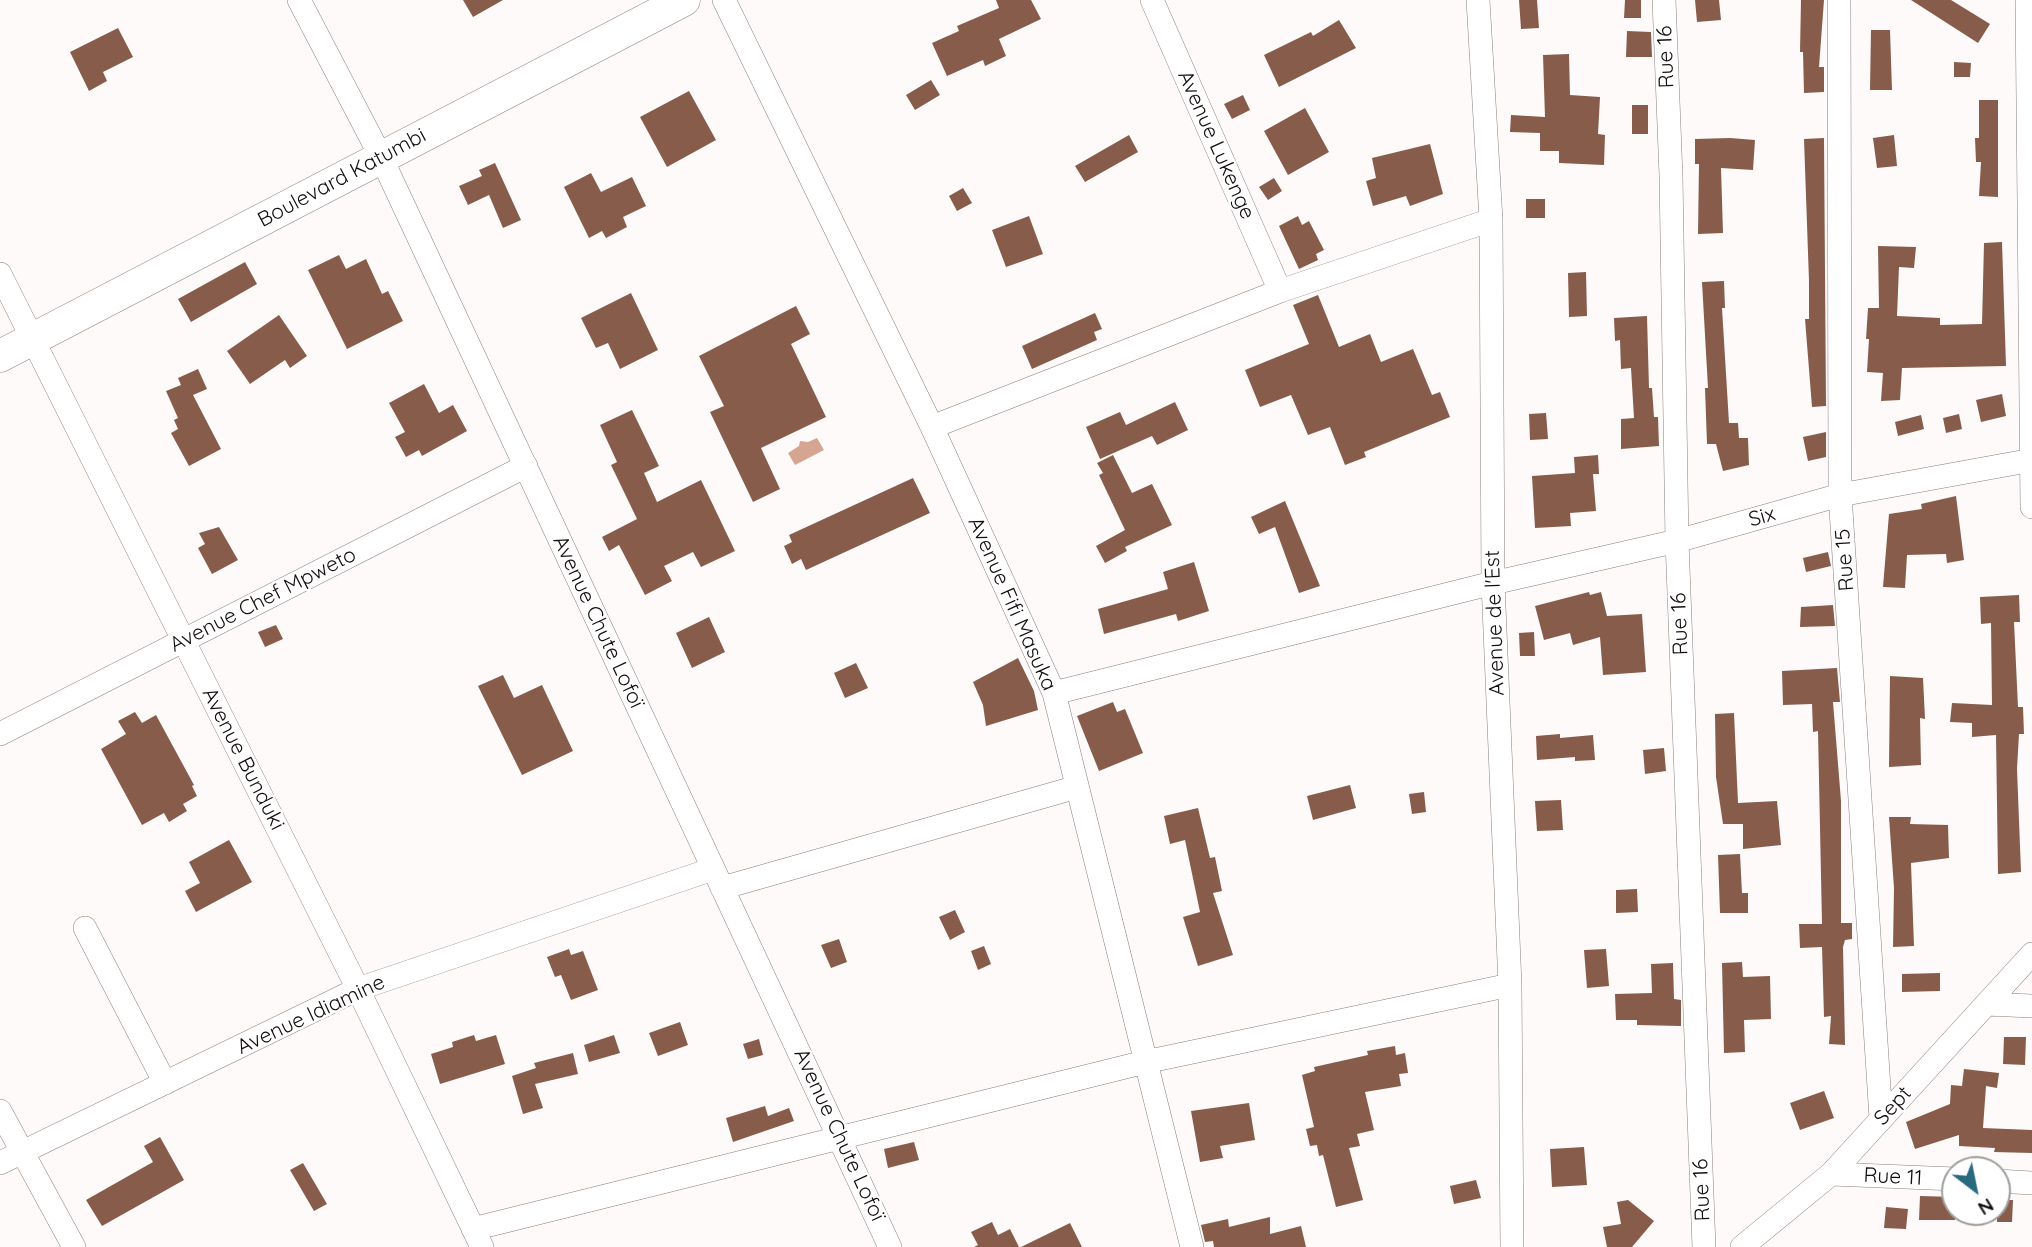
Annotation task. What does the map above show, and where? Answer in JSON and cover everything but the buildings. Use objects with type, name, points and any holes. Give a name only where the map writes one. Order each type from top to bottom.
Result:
[{"type":"street","name":"Avenue Chute Lofoï","points":[[299,0],[381,157],[841,1135],[890,1247]]},
{"type":"street","name":"Boulevard Katumbi","points":[[0,356],[684,0]]},
{"type":"street","name":"Avenue Fifi Masuka","points":[[724,0],[932,427],[1054,692],[1192,1247]]},
{"type":"street","name":"Avenue Lukenge","points":[[1152,0],[1280,291]]},
{"type":"street","name":"Avenue de l'Est","points":[[1478,0],[1490,220],[1493,583],[1510,985],[1512,1247]]},
{"type":"street","name":"Rue 16","points":[[1664,0],[1671,189],[1677,541],[1704,1247]]},
{"type":"street","name":"Rue 15","points":[[1839,0],[1840,495],[1881,1118]]},
{"type":"street","points":[[2027,0],[2032,507]]},
{"type":"street","points":[[932,427],[1280,291],[1490,220]]},
{"type":"street","name":"Avenue Bunduki","points":[[0,274],[358,989],[477,1238]]},
{"type":"street","name":"Six","points":[[1054,692],[1493,583],[1677,541],[1840,495],[2031,461]]},
{"type":"street","name":"Avenue Chef Mpweto","points":[[0,734],[526,466]]},
{"type":"street","name":"Avenue Idiamine","points":[[0,1163],[358,989],[718,878],[1077,787]]},
{"type":"street","points":[[85,928],[165,1083]]},
{"type":"street","name":"Sept","points":[[1742,1247],[1831,1174],[2032,954]]},
{"type":"street","points":[[477,1238],[841,1135],[1145,1062],[1510,985]]},
{"type":"street","points":[[1986,1004],[2032,1006]]},
{"type":"street","points":[[0,1111],[74,1247]]},
{"type":"street","name":"Rue 11","points":[[1831,1174],[1941,1179]]},
{"type":"street","points":[[2011,1182],[2032,1183]]},
{"type":"shaded area","points":[[817,438],[824,450],[795,465],[788,453],[799,446],[800,441],[808,442]]}]
